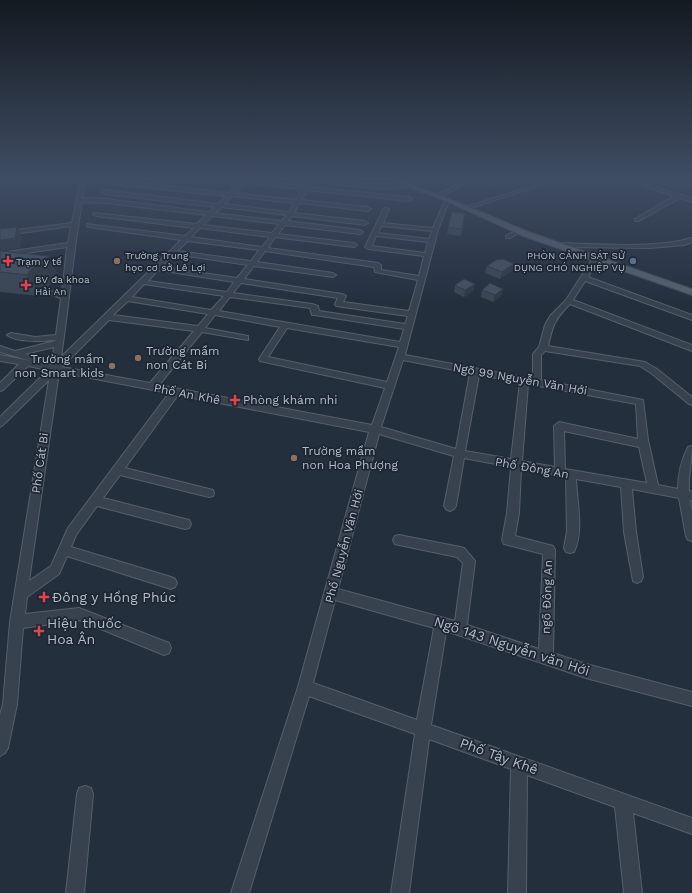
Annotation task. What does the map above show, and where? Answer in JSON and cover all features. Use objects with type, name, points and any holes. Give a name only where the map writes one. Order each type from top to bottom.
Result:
[{"type":"main road","points":[[493,220],[519,231],[692,292]]},
{"type":"street","name":"Phố Cát Bi","points":[[0,748],[5,703],[54,369],[60,340],[71,245],[77,220]]},
{"type":"street","points":[[144,220],[354,245]]},
{"type":"street","points":[[0,423],[205,220]]},
{"type":"street","points":[[253,220],[360,232]]},
{"type":"street","points":[[152,387],[228,295],[286,220]]},
{"type":"street","points":[[340,220],[365,223]]},
{"type":"street","points":[[381,220],[368,247],[428,255]]},
{"type":"street","name":"Phố Nguyễn Văn Hới","points":[[240,893],[305,687],[332,593],[375,429],[400,357],[437,220]]},
{"type":"street","points":[[0,234],[76,224]]},
{"type":"street","points":[[379,224],[433,235]]},
{"type":"street","points":[[89,226],[378,264],[377,271],[421,278]]},
{"type":"street","points":[[508,237],[519,231]]},
{"type":"street","points":[[375,234],[433,235]]},
{"type":"street","points":[[558,245],[650,246],[684,243],[692,240]]},
{"type":"street","points":[[0,255],[71,245]]},
{"type":"street","points":[[172,252],[334,275]]},
{"type":"street","points":[[537,382],[537,354],[543,348],[549,324],[554,316],[569,301],[585,278],[596,258]]},
{"type":"street","points":[[156,268],[342,296],[339,304],[412,314]]},
{"type":"street","points":[[585,278],[692,318]]},
{"type":"street","points":[[142,282],[312,306],[315,308],[315,313],[408,327]]},
{"type":"street","points":[[47,292],[66,297]]},
{"type":"street","points":[[126,298],[403,345]]},
{"type":"street","points":[[569,301],[692,348]]},
{"type":"street","points":[[107,317],[200,329],[245,338]]},
{"type":"street","points":[[285,325],[263,359],[390,386]]},
{"type":"street","points":[[11,334],[35,339],[60,340]]},
{"type":"street","points":[[15,353],[60,340]]},
{"type":"street","points":[[543,348],[642,364],[654,371],[692,402]]},
{"type":"street","points":[[0,349],[40,361],[56,358]]},
{"type":"street","name":"Ngõ 99 Nguyễn Văn Hới","points":[[400,357],[640,402],[644,444]]},
{"type":"street","name":"Phố An Khê","points":[[0,358],[375,429]]},
{"type":"street","points":[[0,388],[26,363]]},
{"type":"street","points":[[450,506],[475,371]]},
{"type":"street","name":"ngõ Đông An","points":[[524,380],[524,408],[516,465],[513,523],[508,540],[549,550],[546,656]]},
{"type":"street","points":[[21,594],[54,570],[72,532],[175,392]]},
{"type":"street","points":[[570,548],[573,531],[559,426],[644,444],[653,489]]},
{"type":"street","name":"Phố Đông An","points":[[375,429],[460,454],[687,495]]},
{"type":"street","points":[[692,450],[686,462],[687,495],[692,536]]},
{"type":"street","points":[[118,470],[209,493]]},
{"type":"street","points":[[626,485],[630,532],[637,578]]},
{"type":"street","points":[[95,501],[185,524]]},
{"type":"street","points":[[399,540],[460,552],[469,561],[460,630]]},
{"type":"street","points":[[64,550],[171,583]]},
{"type":"street","name":"Ngõ 143 Nguyễn văn Hới","points":[[332,593],[441,623],[546,656],[586,671],[692,699]]},
{"type":"street","points":[[17,622],[79,614],[164,648]]},
{"type":"street","points":[[400,893],[423,730],[441,623]]},
{"type":"street","name":"Phố Tây Khê","points":[[305,687],[692,826]]},
{"type":"street","points":[[517,893],[519,764]]},
{"type":"street","points":[[75,893],[85,794]]},
{"type":"street","points":[[623,802],[633,893]]},
{"type":"building","points":[[450,220],[464,220],[462,229],[448,227]]},
{"type":"building","points":[[17,227],[15,238],[0,240],[0,229]]},
{"type":"building","points":[[0,251],[48,256],[31,269],[27,275],[0,272]]},
{"type":"building","points":[[503,259],[514,264],[502,272],[487,266],[496,260]]},
{"type":"building","points":[[464,279],[475,284],[465,290],[455,285]]},
{"type":"building","points":[[490,283],[503,289],[495,295],[482,290]]},
{"type":"place","name":"Trạm y tế","points":[[8,261]]},
{"type":"place","name":"Trường Trung học cơ sở Lê Lợi","points":[[117,261]]},
{"type":"place","name":"PHÒN CẢNH SÁT SỬ DỤNG CHÓ NGHIỆP VỤ","points":[[633,261]]},
{"type":"place","name":"BV đa khoa Hải An","points":[[26,285]]},
{"type":"place","name":"Trường mầm non Cát Bi","points":[[138,358]]},
{"type":"place","name":"Trường mầm non Smart kids","points":[[112,366]]},
{"type":"place","name":"Phòng khám nhi","points":[[235,400]]},
{"type":"place","name":"Trường mầm non Hoa Phượng","points":[[294,458]]},
{"type":"place","name":"Đông y Hồng Phúc","points":[[44,597]]},
{"type":"place","name":"Hiệu thuốc Hoa Ân","points":[[39,631]]}]
